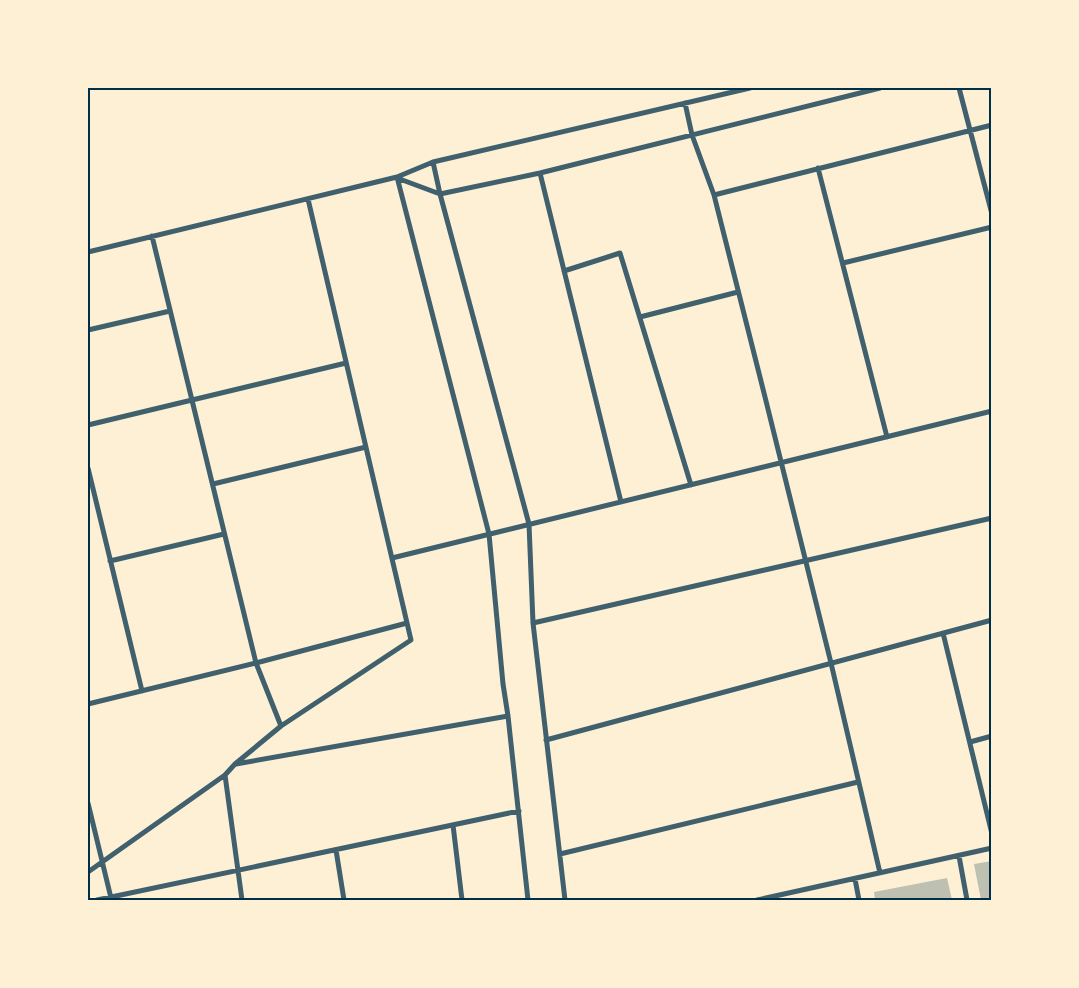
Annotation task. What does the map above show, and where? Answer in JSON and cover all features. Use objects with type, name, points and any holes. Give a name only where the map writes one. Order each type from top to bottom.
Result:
[{"type":"street","points":[[88,252],[397,177],[433,162],[750,88]]},
{"type":"street","points":[[397,177],[440,194],[540,173],[880,88]]},
{"type":"street","points":[[959,88],[992,214]]},
{"type":"street","points":[[685,103],[692,135],[714,195],[782,462],[880,873]]},
{"type":"street","points":[[714,195],[992,125]]},
{"type":"street","points":[[433,162],[529,524],[533,623],[565,900]]},
{"type":"street","points":[[818,168],[886,437]]},
{"type":"street","points":[[540,173],[621,502]]},
{"type":"street","points":[[397,177],[489,534],[503,684],[528,900]]},
{"type":"street","points":[[88,872],[225,775],[235,764],[281,726],[411,640],[308,199]]},
{"type":"street","points":[[842,263],[992,227]]},
{"type":"street","points":[[152,236],[256,663],[281,726]]},
{"type":"street","points":[[564,270],[620,253],[691,484]]},
{"type":"street","points":[[640,317],[738,292]]},
{"type":"street","points":[[88,330],[170,310]]},
{"type":"street","points":[[88,425],[346,363]]},
{"type":"street","points":[[392,558],[992,411]]},
{"type":"street","points":[[213,484],[366,447]]},
{"type":"street","points":[[88,468],[142,691]]},
{"type":"street","points":[[533,623],[992,518]]},
{"type":"street","points":[[110,561],[224,534]]},
{"type":"street","points":[[546,740],[992,620]]},
{"type":"street","points":[[88,704],[256,663],[407,623]]},
{"type":"street","points":[[943,633],[992,834]]},
{"type":"street","points":[[235,764],[508,716]]},
{"type":"street","points":[[970,742],[992,736]]},
{"type":"street","points":[[225,775],[242,900]]},
{"type":"street","points":[[560,854],[858,782]]},
{"type":"street","points":[[88,803],[110,898]]},
{"type":"street","points":[[97,900],[518,811]]},
{"type":"street","points":[[453,825],[462,900]]},
{"type":"street","points":[[757,900],[782,898],[880,873],[992,848]]},
{"type":"street","points":[[336,850],[344,900]]},
{"type":"street","points":[[959,856],[967,900]]},
{"type":"street","points":[[855,879],[859,900]]},
{"type":"building","points":[[992,861],[992,900],[981,900],[974,864]]},
{"type":"building","points":[[947,878],[952,900],[875,900],[874,892]]}]
